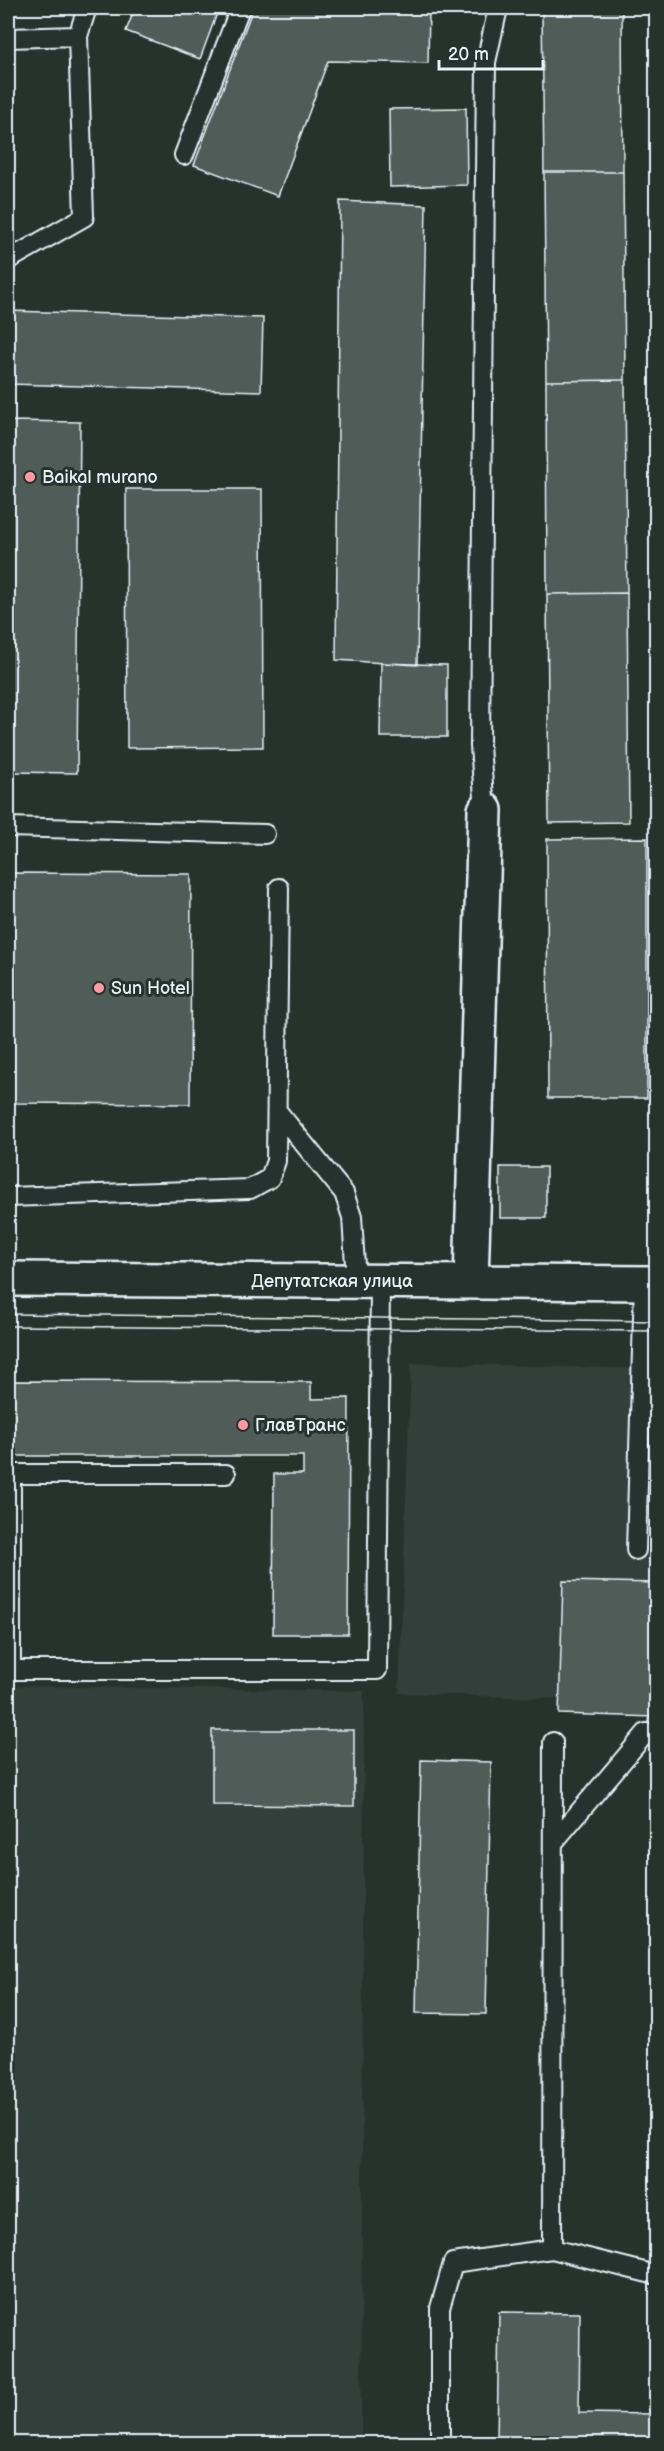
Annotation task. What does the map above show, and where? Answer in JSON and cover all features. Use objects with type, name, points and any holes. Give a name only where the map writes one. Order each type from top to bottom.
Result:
[{"type":"street","points":[[471,1282],[485,810]]},
{"type":"street","name":"Депутатская улица","points":[[8,1279],[650,1283]]},
{"type":"lane","points":[[8,260],[84,217],[78,36],[87,8]]},
{"type":"lane","points":[[184,155],[240,8]]},
{"type":"lane","points":[[485,810],[480,735],[486,62],[498,8]]},
{"type":"lane","points":[[8,38],[78,36]]},
{"type":"lane","points":[[8,827],[265,834]]},
{"type":"lane","points":[[8,1197],[250,1189],[270,1178],[276,1161],[278,1112],[279,888]]},
{"type":"lane","points":[[226,1474],[9,1474],[9,1670],[377,1670],[368,1281],[344,1193],[278,1112]]},
{"type":"lane","points":[[636,1550],[650,1283]]},
{"type":"lane","points":[[553,1844],[646,1733],[657,1733]]},
{"type":"lane","points":[[552,2250],[553,1742]]},
{"type":"lane","points":[[440,2444],[440,2307],[453,2263],[552,2250],[657,2275]]},
{"type":"shaded area","points":[[411,1363],[656,1369],[656,1702],[399,1693]]},
{"type":"shaded area","points":[[8,1686],[364,1691],[361,2443],[8,2444]]},
{"type":"building","points":[[135,8],[219,8],[200,59],[126,31]]},
{"type":"building","points":[[253,8],[429,8],[428,63],[328,61],[278,196],[194,165]]},
{"type":"building","points":[[542,8],[622,8],[623,172],[544,172]]},
{"type":"building","points":[[466,108],[467,185],[390,187],[389,109]]},
{"type":"building","points":[[544,172],[623,172],[625,380],[546,381]]},
{"type":"building","points":[[340,201],[426,205],[417,665],[336,660]]},
{"type":"building","points":[[8,311],[263,318],[261,391],[8,384]]},
{"type":"building","points":[[625,380],[627,593],[547,594],[546,381]]},
{"type":"building","points":[[8,421],[80,422],[77,773],[8,772]]},
{"type":"building","points":[[126,489],[262,489],[263,747],[127,748]]},
{"type":"building","points":[[627,593],[629,822],[549,823],[547,594]]},
{"type":"building","points":[[381,663],[447,665],[447,737],[380,737]]},
{"type":"building","points":[[647,838],[647,1098],[548,1098],[547,839]]},
{"type":"building","name":"Sun Hotel","points":[[8,873],[191,874],[190,1104],[8,1103]]},
{"type":"building","points":[[500,1167],[546,1167],[546,1218],[500,1218]]},
{"type":"building","points":[[8,1381],[311,1382],[311,1399],[349,1398],[348,1634],[273,1634],[274,1474],[303,1474],[303,1456],[8,1456]]},
{"type":"building","points":[[563,1581],[656,1583],[656,1717],[559,1714]]},
{"type":"building","points":[[212,1730],[354,1730],[354,1806],[212,1805]]},
{"type":"building","points":[[421,1760],[491,1762],[486,2014],[416,2013]]},
{"type":"building","points":[[499,2312],[580,2313],[579,2413],[654,2414],[656,2391],[656,2444],[497,2444]]},
{"type":"tram line","points":[[8,1314],[656,1321]]},
{"type":"tram line","points":[[8,1326],[656,1331]]},
{"type":"place","name":"Baikal murano","points":[[30,477]]},
{"type":"place","name":"Sun Hotel","points":[[99,988]]},
{"type":"place","name":"ГлавТранс","points":[[243,1425]]}]
